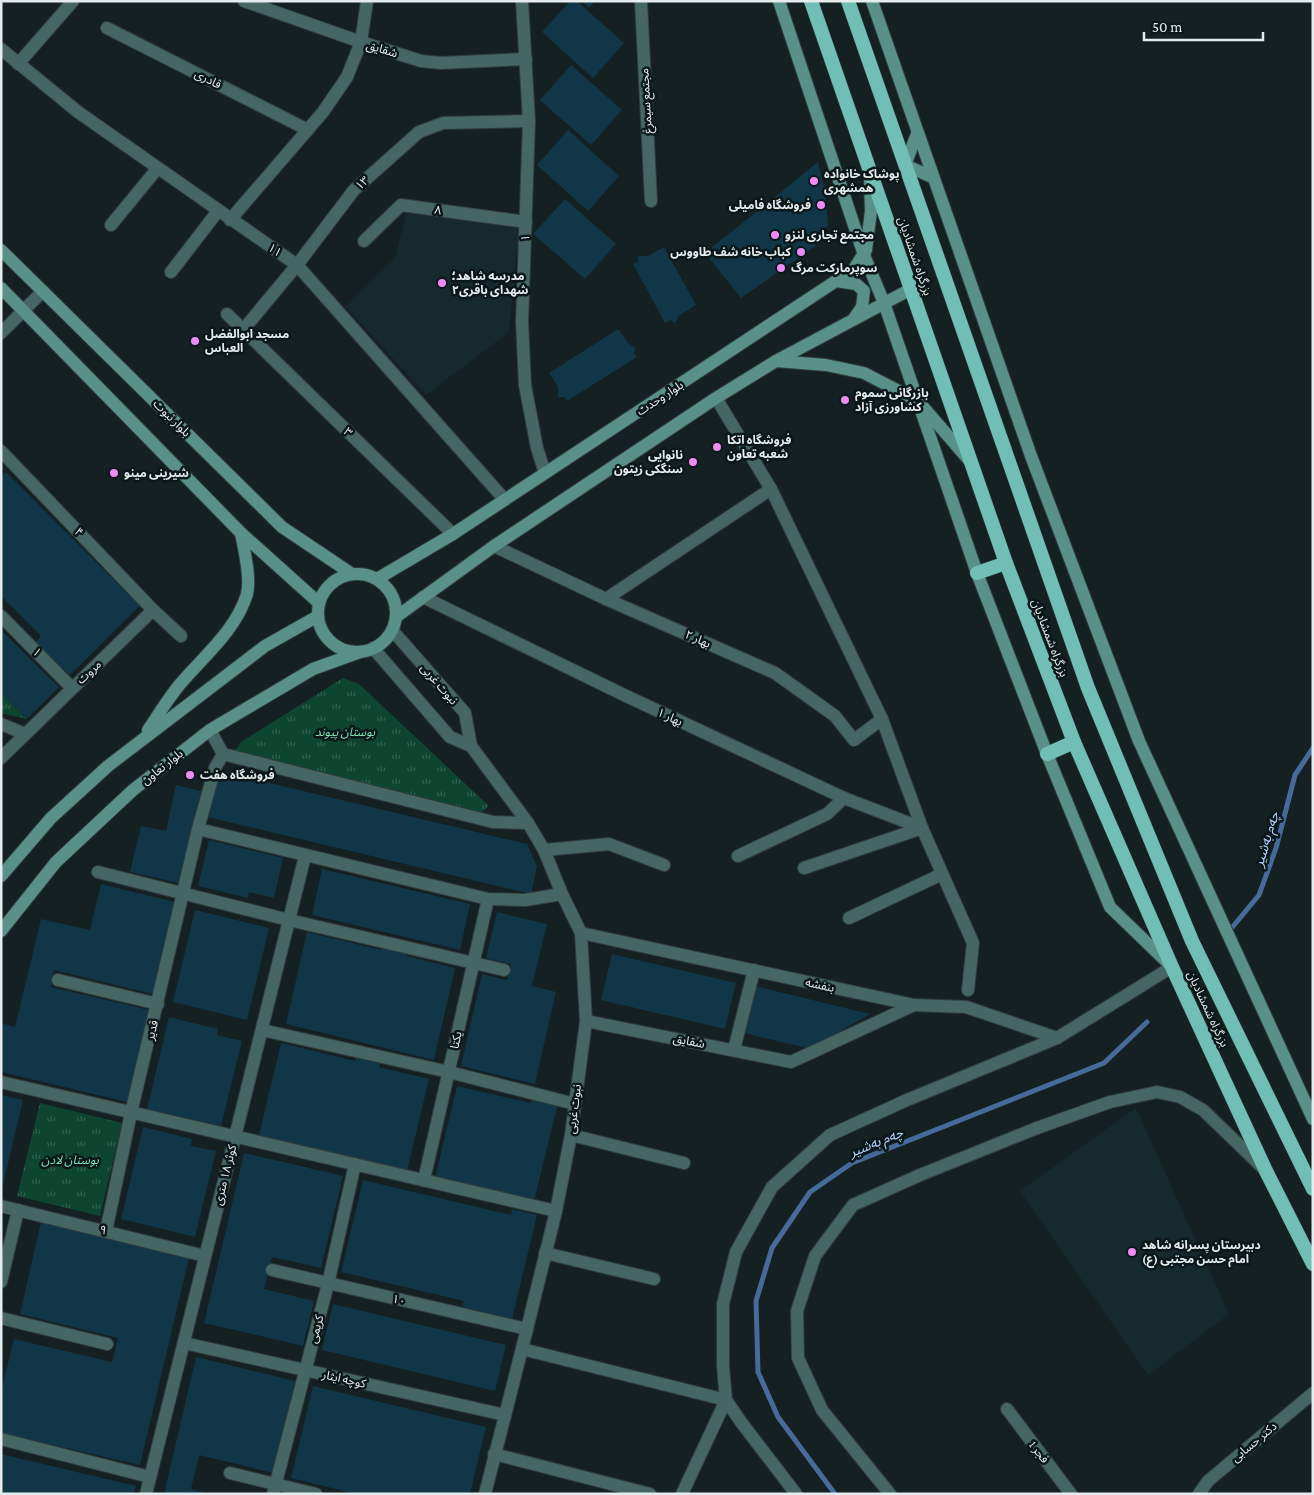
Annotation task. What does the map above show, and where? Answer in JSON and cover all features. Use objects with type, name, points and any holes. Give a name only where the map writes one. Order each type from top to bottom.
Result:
[{"type":"highway","name":"بزرگراه شمشادیان","points":[[811,1],[968,459],[1074,742],[1172,967],[1266,1171],[1313,1264]]},
{"type":"highway","name":"بزرگراه شمشادیان","points":[[848,1],[1088,688],[1192,941],[1313,1189]]},
{"type":"highway","points":[[977,573],[1006,563]]},
{"type":"highway","points":[[1047,754],[1074,742]]},
{"type":"main road","points":[[779,1],[864,255],[884,303],[977,573],[1047,754],[1110,906],[1172,967]]},
{"type":"main road","points":[[872,1],[1031,456],[1139,741],[1313,1119]]},
{"type":"main road","points":[[917,134],[905,165],[932,177]]},
{"type":"main road","points":[[864,255],[871,211],[870,170]]},
{"type":"main road","name":"بلوار نبوت","points":[[1,250],[282,527],[352,574]]},
{"type":"main road","name":"بلوار وحدت","points":[[377,580],[454,534],[854,270],[864,255]]},
{"type":"main road","points":[[836,281],[856,284],[864,291],[862,307],[853,319]]},
{"type":"main road","points":[[1,288],[318,609]]},
{"type":"main road","points":[[396,617],[494,546],[716,398],[776,361],[911,289]]},
{"type":"main road","points":[[776,361],[826,365],[864,373],[918,401],[968,459]]},
{"type":"main road","points":[[142,739],[180,684],[224,636],[240,611],[247,592],[245,556],[241,533]]},
{"type":"main road","points":[[352,574],[365,575],[377,580],[386,587],[396,606],[396,617],[392,630],[384,641],[373,648],[360,652],[348,651],[337,646],[327,638],[321,627],[318,609],[322,594],[335,580],[352,574]]},
{"type":"main road","points":[[1,876],[51,818],[108,766],[265,646],[318,609]]},
{"type":"main road","name":"بلوار تعاون","points":[[1,931],[56,862],[133,790],[210,730],[313,669],[360,652]]},
{"type":"street","points":[[18,64],[74,1]]},
{"type":"street","name":"شقایق","points":[[244,1],[421,61],[441,63],[526,59]]},
{"type":"street","points":[[230,220],[323,112],[347,78],[361,42],[367,1]]},
{"type":"street","name":"۱","points":[[522,1],[529,121],[522,322],[525,384],[537,448],[545,473]]},
{"type":"street","name":"مجتمع سیمرغ","points":[[641,1],[651,201]]},
{"type":"street","name":"قادری","points":[[107,28],[308,130]]},
{"type":"street","name":"۱۱","points":[[1,49],[78,112],[297,265],[505,500]]},
{"type":"street","name":"۱۳","points":[[244,330],[297,265],[354,190],[419,132],[443,123],[529,121]]},
{"type":"street","points":[[112,225],[158,169]]},
{"type":"street","name":"۸","points":[[364,241],[401,205],[526,222]]},
{"type":"street","points":[[171,272],[218,211]]},
{"type":"street","points":[[1,333],[43,291]]},
{"type":"street","name":"۳","points":[[227,314],[454,534]]},
{"type":"street","points":[[716,398],[771,489],[882,719],[922,828],[973,943],[968,990]]},
{"type":"street","name":"۴","points":[[2,454],[180,636]]},
{"type":"street","points":[[606,600],[771,489]]},
{"type":"street","name":"بهار ۲","points":[[494,546],[606,600],[775,673],[835,716],[854,740],[882,719]]},
{"type":"street","name":"بهار ۱","points":[[423,597],[622,694],[844,798],[922,828]]},
{"type":"street","name":"مروت","points":[[24,734],[154,610]]},
{"type":"street","name":"۱","points":[[1,616],[72,688]]},
{"type":"street","name":"نبوت غربی","points":[[392,630],[465,713],[471,746],[528,823],[544,850],[580,933],[586,1020],[571,1135],[556,1211],[485,1494]]},
{"type":"street","name":"نبوت غربی","points":[[373,648],[450,737],[471,746]]},
{"type":"street","points":[[1,724],[24,734],[1,758]]},
{"type":"street","points":[[210,730],[223,754],[493,822],[528,823]]},
{"type":"street","name":"قدیر","points":[[106,1231],[131,1112],[198,830],[215,768],[223,754]]},
{"type":"street","points":[[738,856],[827,814],[844,798]]},
{"type":"street","points":[[804,868],[922,828]]},
{"type":"street","points":[[198,830],[488,899],[525,900],[562,894]]},
{"type":"street","points":[[544,850],[609,844],[664,865]]},
{"type":"street","name":"کوثر ۱۸ متری","points":[[146,1494],[305,856]]},
{"type":"street","points":[[98,872],[289,920],[504,970]]},
{"type":"street","points":[[849,918],[942,874]]},
{"type":"street","name":"یکتا","points":[[424,1180],[488,899]]},
{"type":"street","name":"بنفشه","points":[[580,933],[914,1005],[966,1007],[1057,1038]]},
{"type":"street","points":[[682,1494],[726,1400],[723,1366],[723,1304],[736,1252],[772,1187],[830,1134],[1057,1038],[1172,967]]},
{"type":"street","points":[[734,1050],[754,970]]},
{"type":"street","points":[[58,980],[158,1004]]},
{"type":"street","name":"شقایق","points":[[586,1020],[792,1062],[914,1005]]},
{"type":"street","points":[[262,1030],[449,1072],[575,1104]]},
{"type":"street","points":[[1,1082],[556,1211]]},
{"type":"street","points":[[890,1494],[822,1410],[798,1358],[797,1311],[815,1256],[853,1205],[920,1175],[1037,1128],[1110,1102],[1157,1092],[1180,1097],[1203,1110],[1266,1171]]},
{"type":"street","points":[[571,1135],[684,1163]]},
{"type":"street","name":"کریمی","points":[[274,1489],[328,1284],[355,1164]]},
{"type":"street","name":"۹","points":[[1,1206],[205,1256]]},
{"type":"street","points":[[1,1282],[18,1210]]},
{"type":"street","points":[[545,1254],[654,1279]]},
{"type":"street","name":"۱۰","points":[[272,1270],[527,1329]]},
{"type":"street","points":[[1,1318],[107,1344]]},
{"type":"street","name":"کوچه ایثار","points":[[184,1343],[505,1415]]},
{"type":"street","points":[[522,1349],[726,1400],[796,1494]]},
{"type":"street","name":"دکتر حسابی","points":[[1199,1494],[1208,1480],[1313,1393]]},
{"type":"street","name":"فجر 1","points":[[1006,1409],[1071,1494]]},
{"type":"street","points":[[1,1439],[150,1477]]},
{"type":"street","points":[[494,1454],[650,1494]]},
{"type":"street","points":[[230,1473],[274,1489],[316,1494]]},
{"type":"shaded area","name":"مدرسه شاهد؛ شهدای باقری۲","points":[[406,213],[519,228],[509,332],[426,395],[346,307],[395,258]]},
{"type":"shaded area","name":"دبیرستان پسرانه شاهد امام حسن مجتبی (ع)","points":[[1136,1108],[1229,1314],[1148,1375],[1020,1191]]},
{"type":"green space","name":"بوستان پیوند","points":[[343,678],[359,684],[489,806],[482,812],[235,751],[241,742]]},
{"type":"green space","points":[[1,693],[27,719],[1,713]]},
{"type":"green space","name":"بوستان لادن","points":[[40,1103],[122,1123],[100,1216],[17,1196]]},
{"type":"building","points":[[570,1],[577,1],[624,43],[593,78],[542,32]]},
{"type":"building","points":[[582,1],[595,1],[589,8]]},
{"type":"building","points":[[571,65],[622,110],[591,145],[540,100]]},
{"type":"building","points":[[568,130],[619,176],[588,211],[537,165]]},
{"type":"building","name":"مجتمع تجاری لنزو","points":[[818,162],[825,191],[828,225],[817,245],[741,298],[705,253]]},
{"type":"building","points":[[565,199],[616,244],[585,279],[533,234]]},
{"type":"building","points":[[664,247],[696,305],[680,315],[675,323],[670,320],[665,323],[633,264],[638,262],[638,256],[648,256]]},
{"type":"building","points":[[618,329],[628,343],[636,348],[634,353],[637,357],[567,401],[564,397],[558,397],[558,387],[549,373]]},
{"type":"building","points":[[6,472],[140,606],[70,675],[36,642],[41,636],[1,596],[1,477]]},
{"type":"building","points":[[1,630],[59,687],[27,719],[1,693]]},
{"type":"building","points":[[219,771],[527,844],[537,866],[531,894],[208,817]]},
{"type":"building","points":[[176,785],[201,791],[179,883],[130,872],[141,826],[166,831]]},
{"type":"building","points":[[209,840],[283,858],[274,898],[249,892],[248,898],[198,886]]},
{"type":"building","points":[[322,869],[470,904],[460,950],[312,915]]},
{"type":"building","points":[[101,884],[175,902],[153,994],[54,970],[51,987],[149,1010],[127,1102],[1,1072],[1,1023],[15,1027],[41,919],[90,930]]},
{"type":"building","points":[[195,910],[269,928],[247,1020],[173,1002]]},
{"type":"building","points":[[497,912],[547,924],[532,986],[556,992],[535,1084],[461,1066],[482,974],[507,980],[511,964],[486,958]]},
{"type":"building","points":[[307,932],[381,950],[383,944],[408,950],[406,956],[455,968],[434,1060],[286,1024]]},
{"type":"building","points":[[612,954],[736,983],[725,1029],[601,1000]]},
{"type":"building","points":[[755,986],[870,1014],[818,1044],[806,1048],[744,1033]]},
{"type":"building","points":[[169,1017],[218,1029],[217,1035],[242,1041],[221,1126],[147,1109]]},
{"type":"building","points":[[281,1043],[355,1061],[356,1055],[381,1061],[379,1067],[429,1079],[407,1171],[259,1135]]},
{"type":"building","points":[[457,1086],[531,1103],[533,1097],[558,1103],[534,1201],[435,1178]]},
{"type":"building","points":[[1,1095],[23,1100],[2,1189],[1,1189]]},
{"type":"building","points":[[143,1127],[192,1139],[191,1146],[216,1151],[195,1237],[121,1219]]},
{"type":"building","points":[[244,1153],[343,1176],[321,1268],[272,1257],[264,1289],[314,1301],[303,1346],[204,1323]]},
{"type":"building","points":[[363,1180],[511,1215],[512,1209],[537,1215],[512,1319],[462,1307],[464,1301],[341,1272]]},
{"type":"building","points":[[41,1222],[189,1258],[140,1465],[1,1433],[1,1391],[14,1339],[112,1362],[118,1338],[20,1314]]},
{"type":"building","points":[[333,1304],[506,1345],[495,1391],[322,1350]]},
{"type":"building","points":[[196,1357],[295,1381],[273,1473],[199,1455],[191,1489],[209,1494],[164,1494]]},
{"type":"building","points":[[313,1386],[486,1427],[470,1494],[356,1494],[291,1478]]},
{"type":"building","points":[[1,1454],[136,1486],[134,1494],[1,1494]]},
{"type":"waterway","name":"چەم بەشیر","points":[[1230,930],[1259,895],[1276,848],[1295,775],[1313,748]]},
{"type":"waterway","name":"چەم بەشیر","points":[[835,1494],[778,1417],[758,1372],[756,1301],[772,1248],[810,1192],[852,1163],[1104,1063],[1147,1022]]},
{"type":"place","name":"پوشاک خانواده همشهری","points":[[814,181]]},
{"type":"place","name":"فروشگاه فامیلی","points":[[821,205]]},
{"type":"place","name":"مجتمع تجاری لنزو","points":[[775,235]]},
{"type":"place","name":"کباب خانه شف طاووس","points":[[801,252]]},
{"type":"place","name":"سوپرمارکت مرگ","points":[[781,268]]},
{"type":"place","name":"مدرسه شاهد؛ شهدای باقری۲","points":[[442,283]]},
{"type":"place","name":"مسجد ابوالفضل العباس","points":[[195,341]]},
{"type":"place","name":"بازرگانی سموم کشاورزی آزاد","points":[[845,400]]},
{"type":"place","name":"فروشگاه اتکا شعبه تعاون","points":[[717,447]]},
{"type":"place","name":"نانوایی سنگکی زیتون","points":[[693,462]]},
{"type":"place","name":"شیرینی مینو","points":[[114,473]]},
{"type":"place","name":"فروشگاه هفت","points":[[190,775]]},
{"type":"place","name":"دبیرستان پسرانه شاهد امام حسن مجتبی (ع)","points":[[1132,1252]]}]
